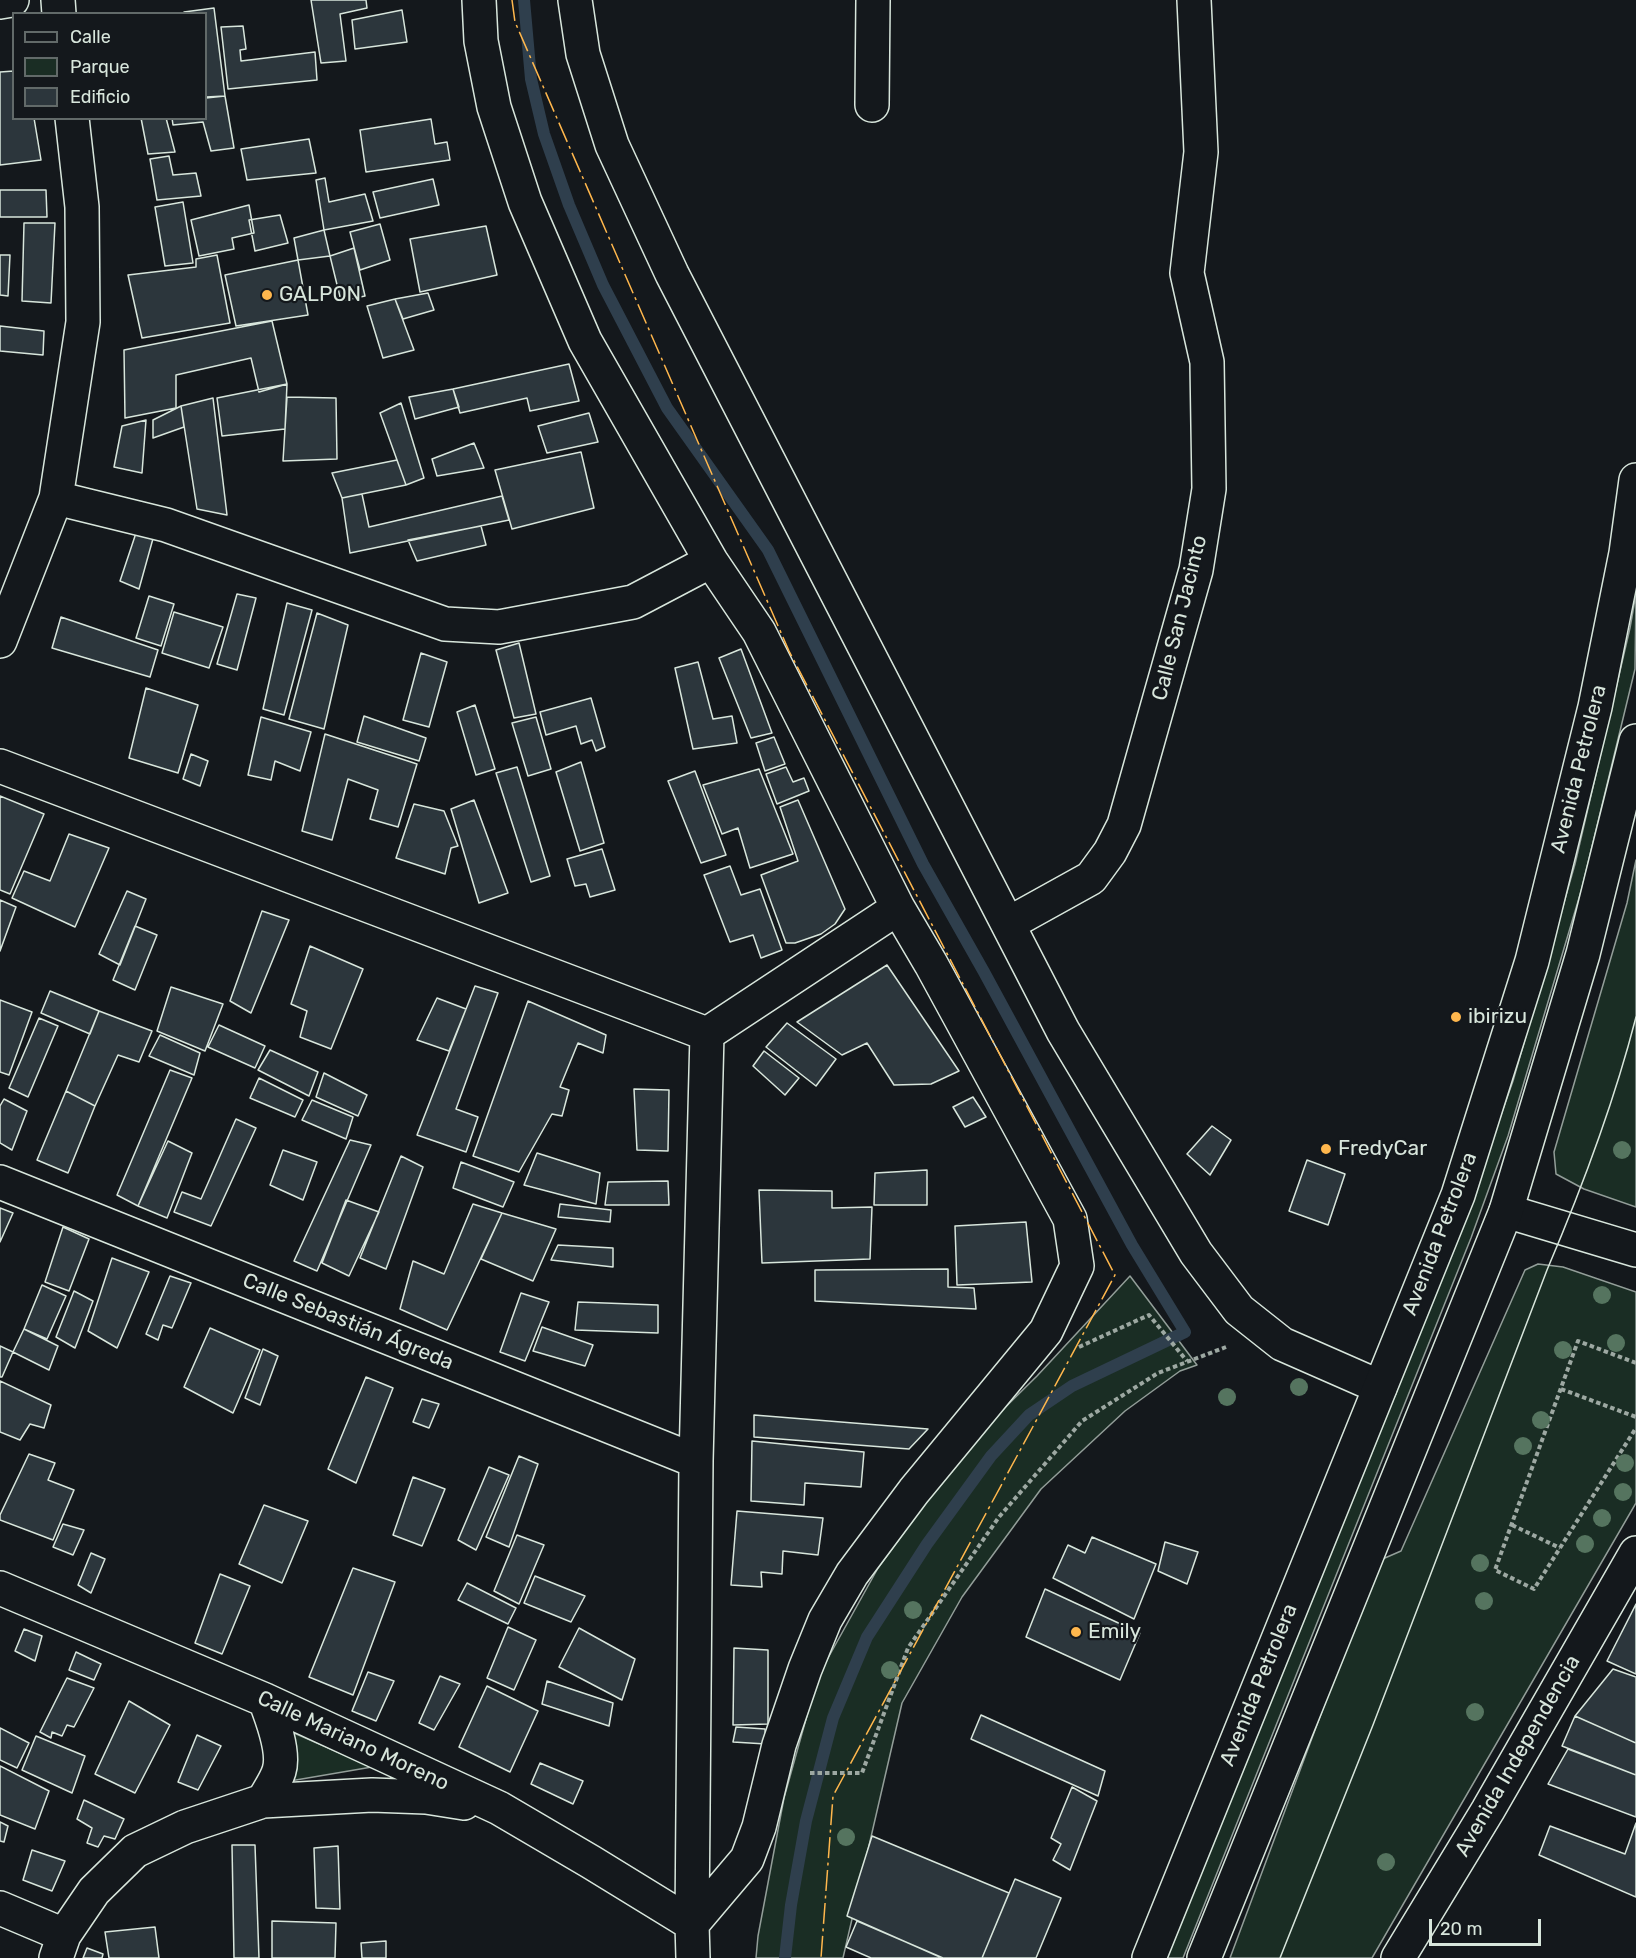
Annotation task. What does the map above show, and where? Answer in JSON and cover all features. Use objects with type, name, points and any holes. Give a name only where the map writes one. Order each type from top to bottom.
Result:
[{"type":"main road","points":[[0,2],[12,0]]},
{"type":"main road","points":[[479,0],[481,41],[494,107],[525,202],[585,341],[711,561],[759,632],[898,908],[1070,1219],[1077,1266],[1046,1331],[914,1491],[852,1574],[825,1620],[805,1669],[779,1745],[759,1827],[747,1859],[692,1924]]},
{"type":"main road","points":[[575,0],[583,54],[612,145],[672,274],[1063,1031],[1196,1253],[1239,1310],[1281,1344],[1380,1387]]},
{"type":"main road","points":[[872,105],[873,0]]},
{"type":"main road","name":"Calle San Jacinto","points":[[1008,924],[1090,878],[1110,852],[1124,825],[1196,570],[1209,489],[1207,362],[1187,273],[1201,152],[1194,0]]},
{"type":"main road","points":[[0,641],[56,498],[83,322],[82,207],[72,120]]},
{"type":"main road","name":"Avenida Petrolera","points":[[1149,1958],[1458,1195],[1532,961],[1595,706],[1626,554],[1636,480]]},
{"type":"main road","points":[[56,498],[166,525],[339,584],[445,624],[499,627],[633,602],[711,561]]},
{"type":"main road","points":[[1204,1958],[1506,1211],[1583,954],[1636,741]]},
{"type":"main road","points":[[0,766],[707,1034]]},
{"type":"main road","points":[[707,1034],[898,908]]},
{"type":"main road","points":[[693,1958],[696,1461],[707,1034]]},
{"type":"main road","name":"Calle Sebastián Ágreda","points":[[0,1182],[696,1461]]},
{"type":"main road","points":[[1506,1211],[1636,1250]]},
{"type":"main road","name":"Avenida Independencia","points":[[1398,1958],[1494,1800],[1636,1553]]},
{"type":"main road","name":"Calle Mariano Moreno","points":[[0,1588],[265,1700],[499,1808],[692,1924]]},
{"type":"main road","points":[[263,1802],[280,1770],[274,1723],[265,1700]]},
{"type":"main road","points":[[0,1908],[60,1947],[94,1891],[135,1851],[184,1827],[263,1802],[372,1795],[426,1797],[499,1808]]},
{"type":"path","points":[[1077,1348],[1149,1315],[1187,1362]]},
{"type":"path","points":[[803,1773],[862,1773],[908,1648],[999,1517],[1082,1421],[1158,1373],[1266,1331]]},
{"type":"path","points":[[1636,1363],[1578,1341],[1495,1570],[1534,1589],[1636,1428]]},
{"type":"path","points":[[1561,1389],[1636,1417]]},
{"type":"path","points":[[1512,1524],[1560,1548]]},
{"type":"green space","points":[[1636,594],[1635,669],[1582,888],[1508,1136],[1471,1238],[1183,1958],[1167,1958],[1459,1233],[1513,1081],[1575,864]]},
{"type":"green space","points":[[1636,860],[1636,1207],[1584,1189],[1556,1174],[1554,1152],[1627,903]]},
{"type":"green space","points":[[1538,1264],[1563,1267],[1636,1292],[1636,1503],[1372,1958],[1230,1958],[1378,1561],[1401,1551],[1525,1270]]},
{"type":"green space","points":[[1130,1276],[1197,1365],[1180,1371],[1125,1411],[1041,1489],[962,1597],[902,1703],[843,1958],[756,1958],[758,1936],[784,1798],[818,1676],[878,1568],[968,1444],[1037,1376]]},
{"type":"green space","points":[[294,1733],[372,1767],[290,1781]]},
{"type":"building","points":[[311,0],[366,0],[367,8],[340,14],[346,61],[321,63]]},
{"type":"building","points":[[214,8],[225,96],[207,98],[207,12],[184,12]]},
{"type":"building","points":[[402,10],[407,42],[355,49],[352,20]]},
{"type":"building","points":[[243,26],[246,49],[240,50],[241,61],[315,52],[317,80],[228,89],[221,27]]},
{"type":"building","points":[[12,71],[12,120],[34,120],[41,160],[0,165],[0,72]]},
{"type":"building","points":[[225,96],[234,148],[211,151],[203,122],[173,125],[172,120],[207,120],[207,97]]},
{"type":"building","points":[[431,119],[435,144],[447,142],[450,160],[366,172],[360,130]]},
{"type":"building","points":[[141,120],[167,120],[175,152],[148,154]]},
{"type":"building","points":[[309,139],[316,173],[247,180],[241,149]]},
{"type":"building","points":[[169,156],[173,175],[196,173],[201,196],[157,200],[150,159]]},
{"type":"building","points":[[325,178],[329,202],[365,194],[373,221],[324,230],[316,180]]},
{"type":"building","points":[[433,179],[439,205],[380,218],[373,192]]},
{"type":"building","points":[[0,190],[46,190],[47,217],[0,217]]},
{"type":"building","points":[[183,202],[193,263],[165,266],[155,207]]},
{"type":"building","points":[[249,205],[254,233],[232,238],[234,249],[199,256],[191,220]]},
{"type":"building","points":[[280,215],[288,243],[255,251],[249,220]]},
{"type":"building","points":[[24,223],[55,223],[51,303],[22,301]]},
{"type":"building","points":[[380,224],[390,260],[360,270],[350,232]]},
{"type":"building","points":[[486,226],[497,275],[420,292],[410,239]]},
{"type":"building","points":[[324,230],[330,256],[298,260],[294,238]]},
{"type":"building","points":[[354,248],[365,296],[341,301],[330,256]]},
{"type":"building","points":[[0,255],[10,255],[8,296],[0,295]]},
{"type":"building","points":[[217,255],[230,323],[142,338],[128,275],[196,267],[196,259]]},
{"type":"building","name":"GALPON","points":[[298,260],[308,315],[236,326],[225,275]]},
{"type":"building","points":[[428,293],[434,310],[403,319],[395,299]]},
{"type":"building","points":[[395,299],[414,350],[383,358],[367,306]]},
{"type":"building","points":[[272,321],[287,384],[259,392],[251,358],[176,375],[176,408],[125,418],[124,350]]},
{"type":"building","points":[[0,326],[44,331],[43,355],[0,351]]},
{"type":"building","points":[[569,364],[579,401],[530,411],[527,398],[460,413],[453,389]]},
{"type":"building","points":[[287,384],[285,429],[222,436],[217,398]]},
{"type":"building","points":[[453,389],[459,407],[415,419],[409,397]]},
{"type":"building","points":[[287,397],[336,398],[337,459],[283,461]]},
{"type":"building","points":[[213,398],[227,515],[197,509],[181,406]]},
{"type":"building","points":[[401,403],[424,478],[406,485],[380,413]]},
{"type":"building","points":[[181,406],[184,427],[153,438],[153,420]]},
{"type":"building","points":[[589,413],[598,442],[547,453],[538,426]]},
{"type":"building","points":[[146,420],[142,473],[114,467],[122,426]]},
{"type":"building","points":[[474,443],[484,468],[437,476],[432,459]]},
{"type":"building","points":[[581,452],[594,508],[512,529],[495,470]]},
{"type":"building","points":[[397,460],[406,485],[342,498],[332,473]]},
{"type":"building","points":[[362,494],[369,527],[502,496],[509,520],[350,553],[342,498]]},
{"type":"building","points":[[481,526],[486,545],[417,561],[408,540]]},
{"type":"building","points":[[137,530],[154,535],[139,589],[120,581]]},
{"type":"building","points":[[237,594],[256,598],[237,670],[217,664]]},
{"type":"building","points":[[149,596],[174,604],[161,646],[136,638]]},
{"type":"building","points":[[287,603],[312,610],[284,715],[263,709]]},
{"type":"building","points":[[174,612],[223,627],[209,668],[162,653]]},
{"type":"building","points":[[317,613],[348,625],[324,729],[289,719]]},
{"type":"building","points":[[61,617],[158,650],[150,677],[52,648]]},
{"type":"building","points":[[519,643],[536,714],[514,718],[496,650]]},
{"type":"building","points":[[741,649],[772,733],[751,738],[719,658]]},
{"type":"building","points":[[421,653],[447,662],[429,727],[403,720]]},
{"type":"building","points":[[698,662],[713,719],[732,716],[737,743],[693,749],[675,668]]},
{"type":"building","points":[[146,688],[198,705],[178,773],[129,758]]},
{"type":"building","points":[[591,698],[605,747],[596,751],[592,740],[581,744],[576,726],[546,735],[540,712]]},
{"type":"building","points":[[475,705],[495,769],[476,775],[457,712]]},
{"type":"building","points":[[364,716],[426,738],[419,761],[357,742]]},
{"type":"building","points":[[261,717],[311,732],[300,771],[275,761],[271,780],[248,775]]},
{"type":"building","points":[[536,717],[551,769],[528,776],[512,723]]},
{"type":"building","points":[[325,734],[417,764],[398,827],[370,819],[378,790],[348,779],[332,840],[302,831]]},
{"type":"building","points":[[774,737],[785,764],[765,771],[756,743]]},
{"type":"building","points":[[191,754],[208,761],[200,786],[183,779]]},
{"type":"building","points":[[581,762],[604,843],[580,851],[556,772]]},
{"type":"building","points":[[517,767],[550,876],[531,882],[496,773]]},
{"type":"building","points":[[786,767],[793,782],[804,778],[809,791],[777,804],[766,774]]},
{"type":"building","points":[[759,769],[793,854],[750,868],[738,828],[722,834],[703,785]]},
{"type":"building","points":[[695,771],[726,855],[701,863],[668,781]]},
{"type":"building","points":[[0,796],[44,814],[10,894],[0,890]]},
{"type":"building","points":[[474,800],[508,893],[479,903],[451,809]]},
{"type":"building","points":[[798,800],[845,909],[835,924],[821,934],[795,943],[786,943],[761,875],[798,861],[780,807]]},
{"type":"building","points":[[414,804],[444,811],[458,846],[451,848],[445,874],[396,858]]},
{"type":"building","points":[[69,834],[109,848],[75,927],[12,898],[24,871],[50,881]]},
{"type":"building","points":[[602,849],[615,890],[590,897],[586,884],[575,886],[567,859]]},
{"type":"building","points":[[730,866],[741,895],[760,889],[782,950],[761,958],[753,935],[730,942],[704,875]]},
{"type":"building","points":[[127,891],[146,899],[120,965],[99,954]]},
{"type":"building","points":[[0,900],[16,907],[0,951]]},
{"type":"building","points":[[262,911],[289,920],[251,1013],[230,1001]]},
{"type":"building","points":[[135,926],[157,935],[135,990],[113,980]]},
{"type":"building","points":[[310,946],[363,969],[331,1049],[300,1037],[307,1011],[291,1004]]},
{"type":"building","points":[[887,965],[959,1071],[931,1084],[894,1085],[867,1043],[842,1055],[797,1022]]},
{"type":"building","points":[[475,986],[498,993],[456,1109],[478,1117],[466,1152],[417,1135]]},
{"type":"building","points":[[171,987],[223,1004],[205,1051],[157,1031]]},
{"type":"building","points":[[50,991],[99,1011],[90,1034],[41,1013]]},
{"type":"building","points":[[437,998],[466,1009],[449,1051],[417,1040]]},
{"type":"building","points":[[0,1000],[32,1012],[9,1075],[0,1072]]},
{"type":"building","points":[[528,1001],[606,1035],[603,1053],[578,1043],[560,1087],[569,1090],[562,1116],[552,1114],[519,1172],[473,1156]]},
{"type":"building","points":[[99,1011],[152,1031],[139,1062],[118,1055],[95,1106],[66,1091]]},
{"type":"building","points":[[39,1018],[58,1026],[28,1097],[9,1088]]},
{"type":"building","points":[[787,1023],[836,1059],[816,1086],[766,1047]]},
{"type":"building","points":[[219,1025],[265,1046],[255,1068],[208,1047]]},
{"type":"building","points":[[160,1035],[200,1053],[194,1075],[149,1056]]},
{"type":"building","points":[[270,1050],[318,1072],[309,1096],[258,1070]]},
{"type":"building","points":[[764,1051],[799,1078],[785,1095],[753,1066]]},
{"type":"building","points":[[170,1070],[192,1078],[138,1206],[117,1195]]},
{"type":"building","points":[[324,1073],[367,1095],[358,1116],[316,1097]]},
{"type":"building","points":[[259,1078],[303,1100],[295,1117],[250,1098]]},
{"type":"building","points":[[634,1089],[669,1090],[668,1151],[637,1150]]},
{"type":"building","points":[[66,1091],[95,1106],[68,1173],[37,1160]]},
{"type":"building","points":[[973,1097],[986,1117],[965,1127],[953,1107]]},
{"type":"building","points":[[4,1099],[27,1111],[12,1150],[0,1143],[0,1106]]},
{"type":"building","points":[[312,1100],[353,1117],[346,1139],[302,1120]]},
{"type":"building","points":[[236,1119],[256,1128],[211,1226],[174,1212],[182,1192],[201,1199]]},
{"type":"building","points":[[1212,1126],[1231,1140],[1210,1175],[1187,1154]]},
{"type":"building","points":[[350,1140],[371,1145],[317,1271],[294,1261]]},
{"type":"building","points":[[168,1141],[192,1153],[167,1218],[138,1206]]},
{"type":"building","points":[[283,1150],[317,1162],[303,1200],[270,1185]]},
{"type":"building","points":[[537,1153],[600,1173],[596,1204],[524,1185]]},
{"type":"building","points":[[401,1156],[423,1167],[386,1269],[360,1258]]},
{"type":"building","points":[[1307,1160],[1345,1174],[1328,1225],[1289,1211]]},
{"type":"building","points":[[461,1162],[514,1182],[503,1207],[453,1188]]},
{"type":"building","points":[[927,1170],[927,1205],[874,1205],[875,1173]]},
{"type":"building","points":[[668,1181],[669,1205],[605,1205],[608,1182]]},
{"type":"building","points":[[759,1190],[832,1191],[832,1208],[872,1207],[870,1259],[762,1263]]},
{"type":"building","points":[[346,1200],[379,1212],[349,1276],[322,1263]]},
{"type":"building","points":[[473,1204],[502,1213],[447,1330],[400,1309],[413,1261],[444,1274]]},
{"type":"building","points":[[560,1204],[611,1210],[610,1222],[558,1217]]},
{"type":"building","points":[[0,1208],[13,1213],[0,1242]]},
{"type":"building","points":[[502,1213],[556,1229],[533,1281],[481,1259]]},
{"type":"building","points":[[1026,1222],[1032,1282],[957,1285],[955,1226]]},
{"type":"building","points":[[63,1227],[89,1239],[69,1291],[45,1282]]},
{"type":"building","points":[[558,1245],[613,1248],[613,1267],[551,1260]]},
{"type":"building","points":[[112,1258],[149,1272],[117,1348],[88,1331]]},
{"type":"building","points":[[948,1269],[948,1287],[974,1288],[976,1309],[815,1301],[815,1270]]},
{"type":"building","points":[[170,1276],[191,1283],[172,1328],[163,1325],[158,1340],[146,1334]]},
{"type":"building","points":[[42,1285],[66,1296],[47,1339],[24,1329]]},
{"type":"building","points":[[74,1291],[93,1301],[75,1348],[56,1337]]},
{"type":"building","points":[[521,1293],[549,1302],[525,1361],[500,1352]]},
{"type":"building","points":[[578,1302],[658,1305],[658,1333],[575,1330]]},
{"type":"building","points":[[542,1327],[593,1345],[585,1366],[533,1351]]},
{"type":"building","points":[[210,1328],[260,1350],[233,1413],[184,1387]]},
{"type":"building","points":[[24,1329],[58,1346],[49,1370],[13,1352]]},
{"type":"building","points":[[0,1346],[13,1352],[2,1377],[0,1377]]},
{"type":"building","points":[[263,1349],[278,1356],[260,1405],[245,1398]]},
{"type":"building","points":[[366,1377],[393,1388],[356,1483],[328,1469]]},
{"type":"building","points":[[0,1381],[51,1405],[44,1428],[30,1424],[20,1440],[0,1432]]},
{"type":"building","points":[[422,1399],[439,1404],[429,1428],[413,1422]]},
{"type":"building","points":[[754,1415],[928,1429],[909,1449],[754,1437]]},
{"type":"building","points":[[752,1441],[864,1452],[861,1487],[805,1483],[804,1505],[751,1501]]},
{"type":"building","points":[[29,1454],[55,1463],[48,1480],[74,1490],[53,1540],[0,1520],[0,1515]]},
{"type":"building","points":[[519,1456],[538,1464],[509,1547],[486,1537]]},
{"type":"building","points":[[489,1467],[509,1475],[476,1550],[458,1540]]},
{"type":"building","points":[[413,1477],[445,1489],[422,1546],[393,1535]]},
{"type":"building","points":[[264,1505],[308,1521],[282,1583],[239,1564]]},
{"type":"building","points":[[737,1511],[823,1518],[818,1555],[783,1551],[782,1574],[761,1572],[762,1587],[731,1585]]},
{"type":"building","points":[[63,1524],[84,1530],[73,1555],[53,1547]]},
{"type":"building","points":[[517,1535],[544,1545],[519,1604],[494,1591]]},
{"type":"building","points":[[1092,1537],[1156,1564],[1134,1619],[1053,1578],[1068,1545],[1085,1553]]},
{"type":"building","points":[[1165,1542],[1198,1552],[1187,1584],[1158,1571]]},
{"type":"building","points":[[91,1553],[105,1559],[91,1593],[78,1585]]},
{"type":"building","points":[[353,1568],[395,1582],[353,1695],[309,1677]]},
{"type":"building","points":[[220,1574],[250,1586],[222,1654],[195,1643]]},
{"type":"building","points":[[535,1576],[585,1596],[571,1622],[524,1603]]},
{"type":"building","points":[[467,1583],[516,1608],[508,1624],[458,1600]]},
{"type":"building","points":[[1045,1589],[1140,1633],[1120,1680],[1026,1637]]},
{"type":"building","points":[[1636,1604],[1636,1674],[1607,1661]]},
{"type":"building","points":[[508,1627],[536,1640],[514,1690],[487,1678]]},
{"type":"building","points":[[579,1628],[635,1659],[622,1700],[559,1667]]},
{"type":"building","points":[[24,1629],[42,1636],[35,1661],[15,1651]]},
{"type":"building","points":[[734,1648],[768,1650],[768,1724],[733,1725]]},
{"type":"building","points":[[76,1652],[101,1664],[94,1680],[69,1670]]},
{"type":"building","points":[[1613,1669],[1636,1677],[1636,1743],[1575,1716]]},
{"type":"building","points":[[368,1672],[394,1681],[376,1721],[352,1711]]},
{"type":"building","points":[[440,1676],[460,1684],[434,1730],[419,1723]]},
{"type":"building","points":[[67,1678],[94,1688],[74,1727],[67,1725],[62,1736],[52,1732],[51,1738],[40,1732]]},
{"type":"building","points":[[547,1681],[613,1703],[609,1726],[542,1704]]},
{"type":"building","points":[[487,1686],[538,1711],[510,1772],[459,1747]]},
{"type":"building","points":[[129,1701],[170,1725],[135,1793],[95,1774]]},
{"type":"building","points":[[981,1715],[1105,1771],[1098,1796],[971,1739]]},
{"type":"building","points":[[1575,1716],[1636,1743],[1636,1775],[1562,1746]]},
{"type":"building","points":[[736,1727],[765,1729],[766,1744],[733,1742]]},
{"type":"building","points":[[0,1728],[29,1743],[17,1768],[0,1760]]},
{"type":"building","points":[[197,1735],[221,1746],[198,1790],[178,1782]]},
{"type":"building","points":[[36,1736],[85,1756],[72,1793],[22,1770]]},
{"type":"building","points":[[1568,1749],[1636,1775],[1636,1817],[1548,1784]]},
{"type":"building","points":[[540,1763],[583,1781],[573,1804],[531,1784]]},
{"type":"building","points":[[0,1766],[49,1791],[35,1829],[0,1815]]},
{"type":"building","points":[[1072,1787],[1097,1801],[1070,1870],[1053,1860],[1061,1844],[1051,1838]]},
{"type":"building","points":[[84,1800],[124,1819],[115,1839],[104,1836],[98,1847],[87,1843],[92,1828],[77,1819]]},
{"type":"building","points":[[0,1822],[8,1826],[4,1842],[0,1841]]},
{"type":"building","points":[[1636,1823],[1636,1897],[1539,1855],[1550,1826],[1625,1854]]},
{"type":"building","points":[[872,1836],[1009,1893],[982,1958],[942,1958],[847,1916]]},
{"type":"building","points":[[232,1845],[255,1845],[259,1958],[234,1958]]},
{"type":"building","points":[[338,1846],[340,1909],[316,1908],[314,1848]]},
{"type":"building","points":[[32,1850],[65,1861],[52,1891],[23,1880]]},
{"type":"building","points":[[1015,1879],[1061,1898],[1036,1958],[982,1958]]},
{"type":"building","points":[[272,1921],[336,1923],[335,1958],[272,1958]]},
{"type":"building","points":[[857,1921],[943,1958],[871,1958],[846,1947]]},
{"type":"building","points":[[155,1927],[159,1958],[109,1958],[105,1932]]},
{"type":"building","points":[[386,1941],[386,1958],[362,1958],[361,1943]]},
{"type":"building","points":[[87,1948],[103,1954],[102,1958],[83,1958]]},
{"type":"waterway","points":[[524,0],[531,79],[544,134],[569,205],[603,285],[667,408],[768,550],[923,864],[1132,1245],[1185,1332],[1072,1386],[1029,1415],[991,1456],[927,1544],[867,1637],[833,1718],[806,1821],[791,1905],[785,1958]]},
{"type":"tram line","points":[[1280,1958],[1373,1725],[1547,1270],[1585,1177],[1618,1081],[1636,1017]]},
{"type":"power","points":[[512,0],[515,22],[789,651],[1115,1275],[833,1796],[821,1958]]},
{"type":"place","name":"GALPON","points":[[267,295]]},
{"type":"place","name":"ibirizu","points":[[1456,1017]]},
{"type":"place","name":"FredyCar","points":[[1326,1149]]},
{"type":"place","name":"Emily","points":[[1076,1632]]}]
